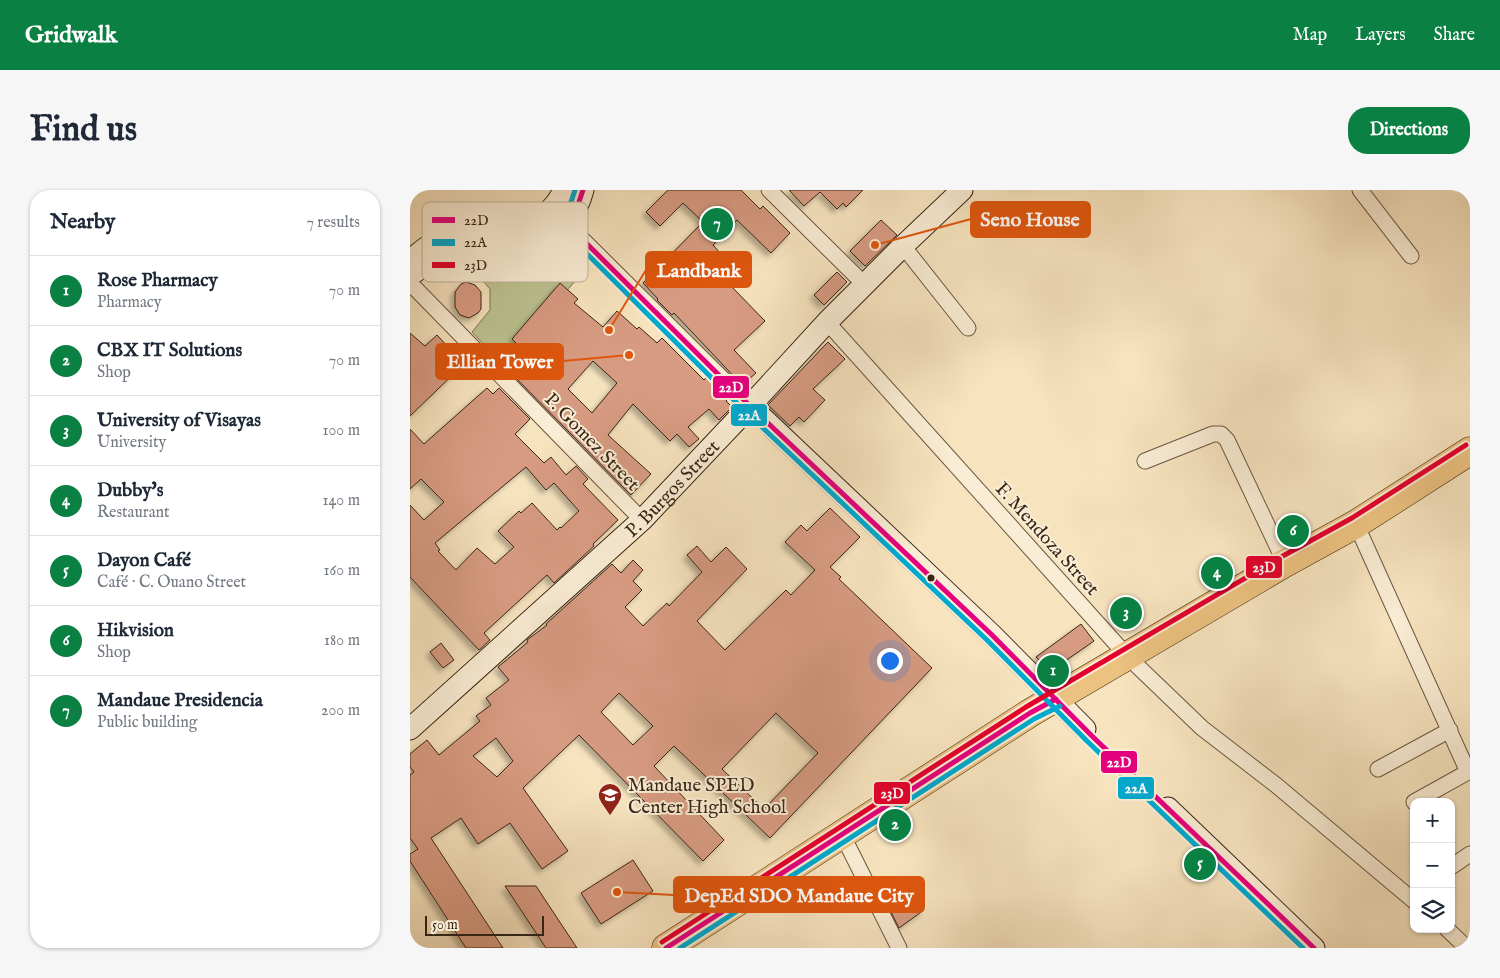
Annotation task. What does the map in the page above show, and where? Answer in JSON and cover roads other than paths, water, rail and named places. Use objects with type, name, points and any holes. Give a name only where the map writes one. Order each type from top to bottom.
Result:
[{"type":"highway","points":[[666,948],[1030,713],[1356,524],[1470,451]]},
{"type":"street","points":[[556,202],[564,190]]},
{"type":"street","points":[[579,202],[583,190]]},
{"type":"street","points":[[769,190],[864,284]]},
{"type":"street","name":"P. Burgos Street","points":[[410,729],[642,520],[827,322],[962,190]]},
{"type":"street","points":[[1360,190],[1411,256]]},
{"type":"street","points":[[588,245],[750,406],[992,635],[1085,729]]},
{"type":"street","points":[[903,246],[968,328]]},
{"type":"street","points":[[410,261],[422,251]]},
{"type":"street","points":[[410,275],[422,267]]},
{"type":"street","name":"P. Gomez Street","points":[[410,283],[642,520]]},
{"type":"street","name":"F. Mendoza Street","points":[[827,322],[1128,657],[1202,728],[1276,785],[1410,896]]},
{"type":"street","points":[[1145,460],[1213,434],[1221,434],[1227,440],[1286,563]]},
{"type":"street","points":[[1356,524],[1468,772],[1421,798]]},
{"type":"street","points":[[1378,769],[1450,730]]},
{"type":"street","points":[[1168,808],[1314,948]]},
{"type":"street","points":[[842,834],[899,948]]},
{"type":"street","points":[[1455,864],[1470,854]]},
{"type":"street","points":[[1451,933],[1468,948]]},
{"type":"place","name":"Mandaue Presidencia","points":[[717,224]]},
{"type":"place","name":"Seno House","points":[[875,245]]},
{"type":"place","name":"Landbank","points":[[609,330]]},
{"type":"place","name":"Ellian Tower","points":[[629,355]]},
{"type":"place","name":"Hikvision","points":[[1293,531]]},
{"type":"place","name":"Dubby's","points":[[1217,573]]},
{"type":"place","name":"University of Visayas","points":[[1126,613]]},
{"type":"place","name":"Rose Pharmacy","points":[[1053,671]]},
{"type":"place","name":"Mandaue SPED Center High School","points":[[610,816]]},
{"type":"place","name":"CBX IT Solutions","points":[[895,825]]},
{"type":"place","name":"Dayon Café","points":[[1200,864]]},
{"type":"place","name":"DepEd SDO Mandaue City","points":[[617,892]]}]
